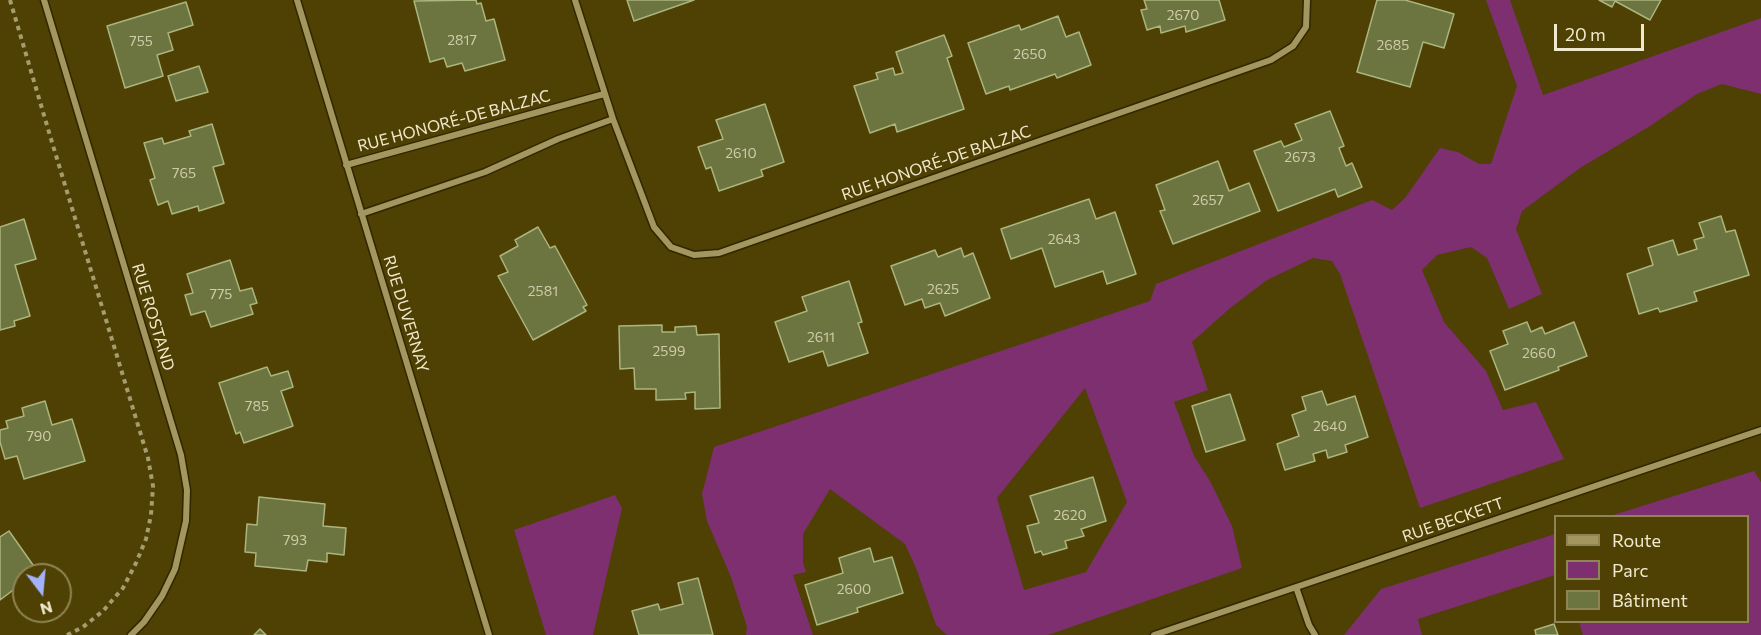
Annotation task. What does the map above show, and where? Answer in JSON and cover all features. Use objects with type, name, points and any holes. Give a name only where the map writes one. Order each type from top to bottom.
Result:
[{"type":"street","name":"RUE ROSTAND","points":[[44,0],[181,455],[187,490],[186,521],[175,569],[162,596],[144,622],[131,635]]},
{"type":"street","name":"RUE DUVERNAY","points":[[297,0],[489,635]]},
{"type":"street","name":"RUE HONORÉ-DE BALZAC","points":[[575,0],[604,94],[654,227],[671,247],[694,255],[719,253],[1271,60],[1293,46],[1306,27],[1307,0]]},
{"type":"street","name":"RUE HONORÉ-DE BALZAC","points":[[346,165],[604,94]]},
{"type":"street","points":[[361,214],[485,172],[558,139],[613,119]]},
{"type":"street","name":"RUE BECKETT","points":[[1154,635],[1761,430]]},
{"type":"street","points":[[1296,587],[1309,625],[1315,635]]},
{"type":"path","points":[[10,0],[148,458],[153,486],[151,515],[146,539],[123,588],[103,611],[83,627],[67,635]]},
{"type":"green space","points":[[1486,0],[1510,0],[1543,95],[1761,18],[1761,94],[1722,84],[1697,94],[1650,126],[1580,168],[1522,211],[1516,229],[1542,294],[1509,309],[1487,258],[1471,247],[1437,255],[1422,270],[1444,322],[1486,371],[1503,410],[1536,402],[1564,459],[1420,508],[1340,274],[1332,261],[1313,258],[1267,280],[1229,309],[1192,342],[1208,390],[1174,402],[1194,456],[1210,481],[1232,526],[1242,568],[1048,635],[947,635],[936,625],[905,544],[830,489],[803,534],[803,563],[806,572],[793,575],[813,635],[746,635],[747,627],[731,577],[707,521],[702,494],[714,447],[1150,301],[1156,284],[1372,200],[1392,210],[1405,198],[1440,148],[1458,152],[1479,164],[1491,164],[1517,86]],"holes":[[[1085,388],[1127,502],[1086,572],[1024,590],[997,498]]]},
{"type":"green space","points":[[1754,471],[1761,482],[1761,635],[1583,635],[1579,623],[1749,623],[1749,515],[1613,515]]},
{"type":"green space","points":[[615,495],[622,508],[593,635],[546,635],[514,530]]},
{"type":"green space","points":[[1554,534],[1554,575],[1418,619],[1422,635],[1344,635],[1381,589]]},
{"type":"building","points":[[476,0],[477,4],[481,3],[486,21],[494,19],[505,60],[465,71],[462,63],[447,67],[444,58],[430,62],[414,1]]},
{"type":"building","points":[[627,0],[694,0],[634,21]]},
{"type":"building","points":[[1144,0],[1219,0],[1225,20],[1186,32],[1185,26],[1161,33],[1160,26],[1147,30],[1141,10],[1147,9]]},
{"type":"building","points":[[1377,0],[1405,0],[1454,14],[1444,48],[1423,42],[1410,87],[1357,72]]},
{"type":"building","points":[[1599,0],[1661,0],[1650,20],[1615,1],[1612,7]]},
{"type":"building","points":[[186,2],[193,25],[168,33],[173,50],[157,55],[163,76],[125,88],[107,26]]},
{"type":"building","points":[[1058,16],[1066,37],[1079,32],[1091,65],[1057,78],[1055,74],[1010,90],[1009,86],[986,94],[968,43],[1019,25],[1021,30]]},
{"type":"building","points":[[944,35],[952,56],[947,58],[964,109],[897,132],[895,124],[870,133],[854,86],[878,79],[876,73],[893,68],[895,75],[903,73],[896,52]]},
{"type":"building","points":[[199,66],[208,92],[176,101],[168,76]]},
{"type":"building","points":[[765,104],[784,162],[761,170],[763,176],[719,191],[711,167],[706,169],[698,147],[723,139],[716,120]]},
{"type":"building","points":[[1330,111],[1344,146],[1339,148],[1346,166],[1352,163],[1362,187],[1338,197],[1335,189],[1278,211],[1254,151],[1281,141],[1284,147],[1302,140],[1295,124]]},
{"type":"building","points":[[212,124],[224,164],[213,167],[224,203],[199,211],[198,206],[172,214],[168,201],[158,205],[150,180],[155,178],[144,143],[162,138],[164,144],[191,136],[189,131]]},
{"type":"building","points":[[1218,161],[1229,191],[1249,183],[1260,211],[1173,244],[1160,211],[1165,210],[1156,185]]},
{"type":"building","points":[[1089,199],[1096,219],[1115,212],[1136,274],[1107,284],[1103,271],[1055,287],[1042,248],[1011,259],[1001,229]]},
{"type":"building","points":[[1721,216],[1726,232],[1735,230],[1749,275],[1694,292],[1697,301],[1660,312],[1658,308],[1639,314],[1627,274],[1653,265],[1648,248],[1673,240],[1678,255],[1697,249],[1694,240],[1704,237],[1699,223]]},
{"type":"building","points":[[24,219],[36,259],[15,265],[30,316],[14,321],[15,326],[0,330],[0,227]]},
{"type":"building","points":[[538,227],[550,248],[555,246],[587,305],[583,307],[586,311],[533,340],[498,276],[508,272],[500,256],[518,246],[515,240]]},
{"type":"building","points":[[961,248],[964,257],[973,253],[990,298],[945,316],[940,303],[925,308],[922,299],[905,305],[891,266],[935,250],[938,257]]},
{"type":"building","points":[[230,260],[240,291],[252,288],[257,303],[250,305],[253,314],[211,327],[205,311],[191,315],[185,295],[193,293],[187,274]]},
{"type":"building","points":[[849,281],[862,322],[858,323],[868,353],[828,366],[823,351],[789,362],[775,322],[807,311],[802,297]]},
{"type":"building","points":[[1527,322],[1531,332],[1542,327],[1545,334],[1574,322],[1587,356],[1558,367],[1559,370],[1505,390],[1490,351],[1508,344],[1503,331]]},
{"type":"building","points":[[662,325],[662,332],[675,332],[675,327],[696,326],[697,335],[719,334],[720,408],[695,409],[695,392],[685,393],[686,399],[656,400],[656,389],[635,389],[634,368],[620,369],[619,326]]},
{"type":"building","points":[[267,367],[271,376],[288,371],[293,387],[281,391],[293,426],[244,443],[240,432],[236,434],[219,383]]},
{"type":"building","points":[[1322,391],[1327,405],[1355,396],[1368,437],[1345,445],[1347,452],[1328,458],[1326,450],[1313,454],[1315,461],[1285,470],[1277,444],[1299,436],[1292,415],[1306,410],[1302,397]]},
{"type":"building","points":[[1230,394],[1245,440],[1206,452],[1192,406]]},
{"type":"building","points":[[45,401],[52,425],[72,419],[85,461],[24,479],[17,456],[5,459],[0,442],[0,430],[8,428],[6,421],[24,416],[22,408]]},
{"type":"building","points":[[1093,477],[1106,521],[1081,529],[1084,536],[1065,541],[1067,548],[1043,555],[1041,551],[1035,553],[1027,526],[1039,523],[1030,496]]},
{"type":"building","points":[[259,497],[325,504],[323,526],[346,528],[344,555],[327,553],[327,562],[308,560],[306,571],[255,566],[256,553],[245,552],[247,524],[257,525]]},
{"type":"building","points":[[9,531],[32,563],[12,563],[12,591],[0,600],[0,537]]},
{"type":"building","points":[[870,548],[874,562],[892,557],[903,593],[857,608],[858,612],[817,625],[805,585],[843,573],[839,558]]},
{"type":"building","points":[[698,578],[713,635],[639,635],[632,611],[658,604],[660,610],[683,604],[678,583]]},
{"type":"building","points":[[1554,624],[1558,635],[1536,635],[1535,630]]},
{"type":"building","points":[[260,629],[266,635],[254,635]]}]
